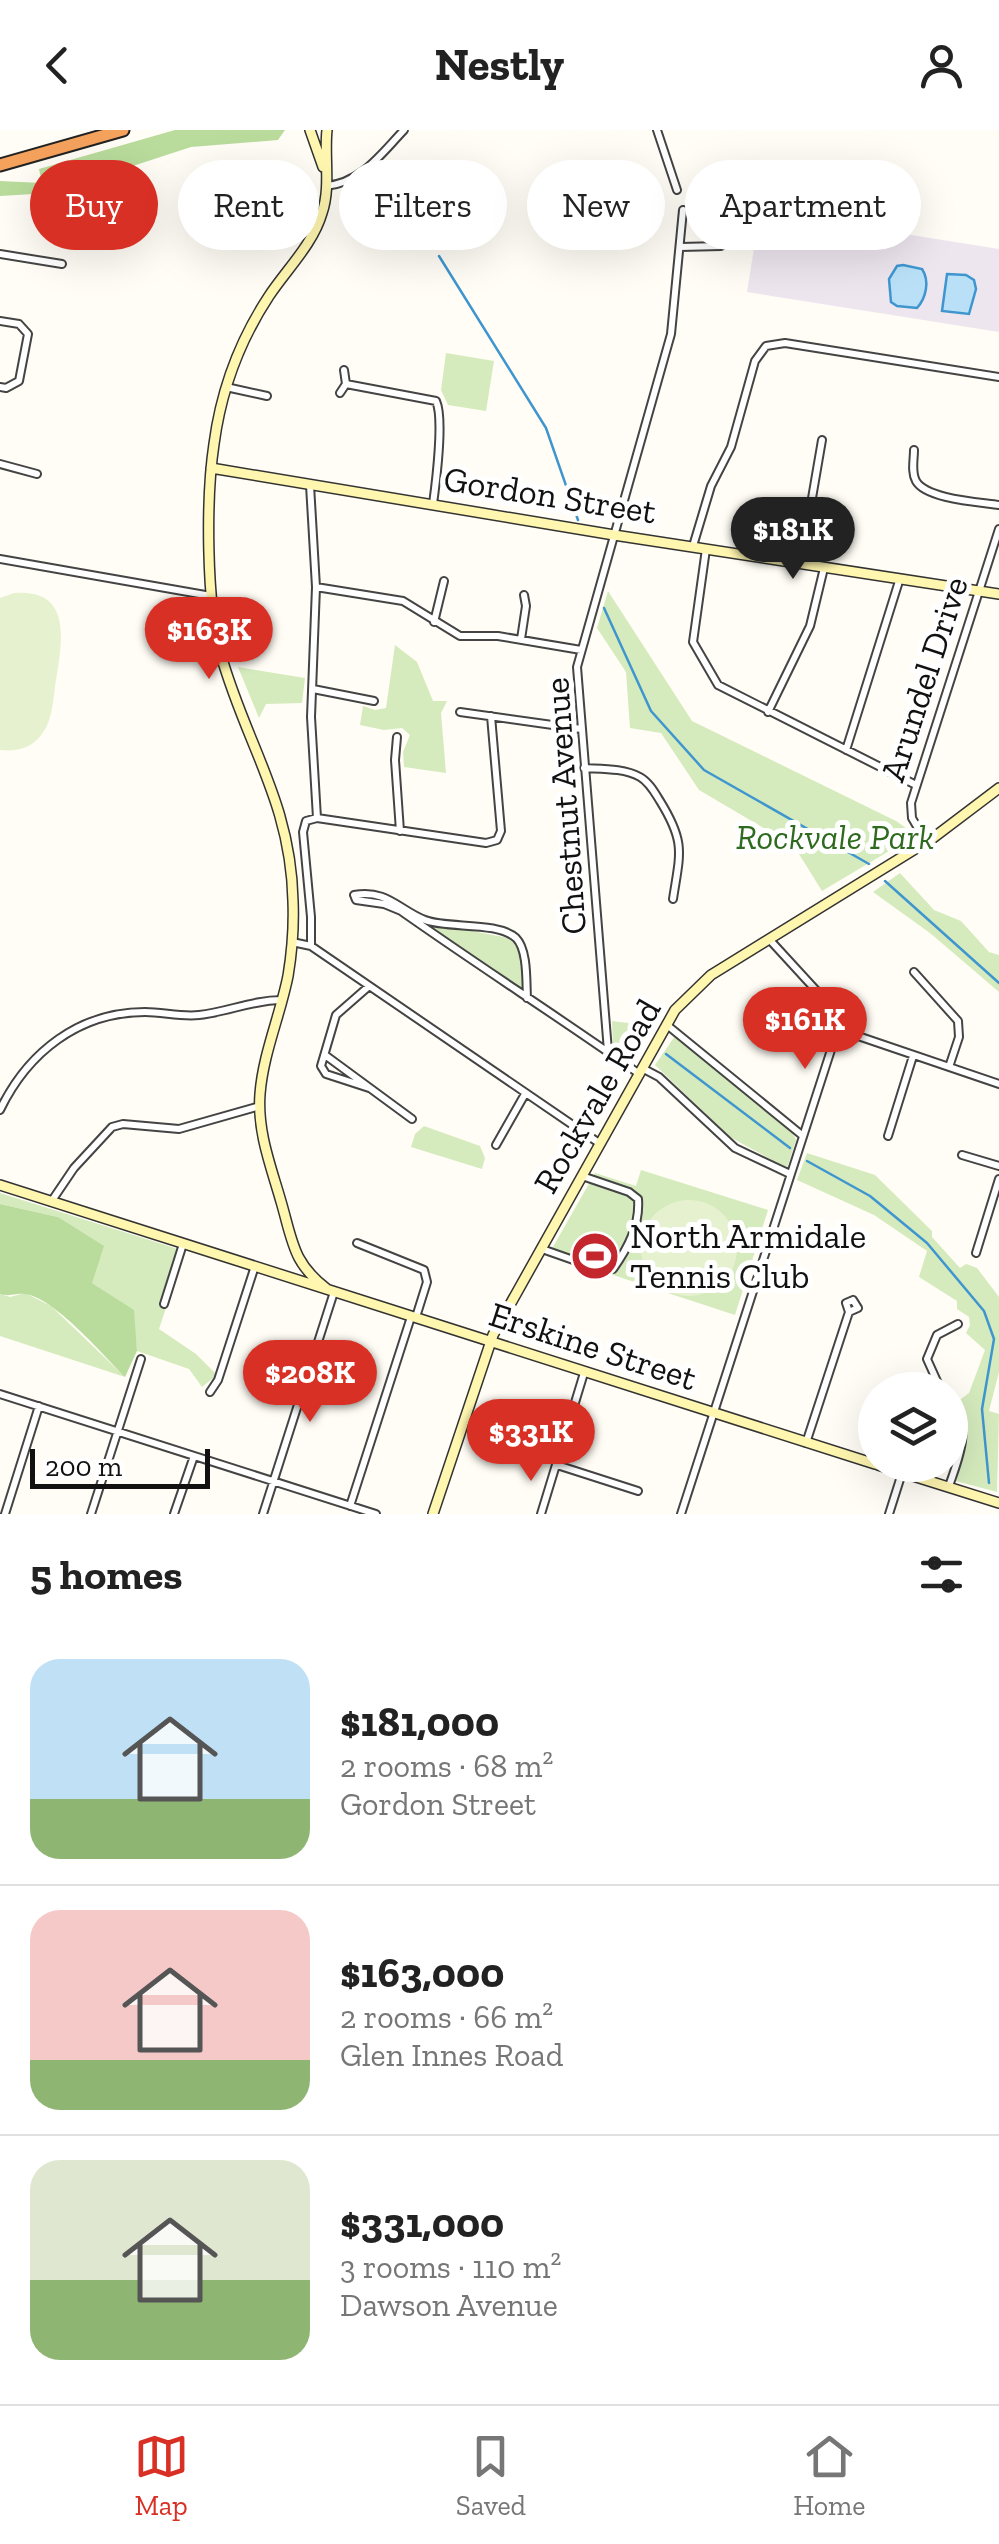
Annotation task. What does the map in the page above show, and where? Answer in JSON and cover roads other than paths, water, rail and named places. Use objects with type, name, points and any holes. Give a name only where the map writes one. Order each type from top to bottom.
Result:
[{"type":"highway","points":[[0,164],[123,130]]},
{"type":"street","points":[[310,130],[326,183]]},
{"type":"street","points":[[263,1514],[331,1290],[306,1272],[294,1245],[264,1142],[260,1106],[264,1068],[292,942],[292,880],[282,816],[220,655],[211,596],[211,468],[226,387],[253,322],[318,225],[326,183],[327,130]]},
{"type":"street","points":[[326,183],[345,184],[364,172],[404,130]]},
{"type":"street","points":[[657,130],[677,190]]},
{"type":"street","name":"Chestnut Avenue","points":[[608,1051],[577,667],[672,334],[683,210]]},
{"type":"street","points":[[680,247],[685,247]]},
{"type":"street","points":[[0,254],[62,264]]},
{"type":"street","points":[[0,321],[19,324],[28,334],[20,381],[0,387]]},
{"type":"street","points":[[693,546],[710,486],[732,447],[755,362],[766,346],[785,343],[999,377]]},
{"type":"street","points":[[340,392],[346,384],[344,370]]},
{"type":"street","points":[[346,384],[436,401],[440,407],[433,504]]},
{"type":"street","points":[[226,387],[267,396]]},
{"type":"street","points":[[794,562],[822,440]]},
{"type":"street","points":[[914,450],[918,486],[937,495],[999,505]]},
{"type":"street","points":[[0,464],[37,474]]},
{"type":"street","name":"Gordon Street","points":[[211,468],[999,594]]},
{"type":"street","points":[[310,484],[316,588],[310,716],[317,818]]},
{"type":"street","name":"Arundel Drive","points":[[926,842],[910,810],[999,529]]},
{"type":"street","points":[[706,548],[694,646],[722,690],[916,785]]},
{"type":"street","points":[[0,559],[211,596]]},
{"type":"street","points":[[768,712],[810,626],[824,566]]},
{"type":"street","points":[[846,750],[900,578]]},
{"type":"street","points":[[434,622],[444,581]]},
{"type":"street","points":[[316,588],[403,602],[460,636],[520,639],[582,650]]},
{"type":"street","points":[[520,639],[524,595]]},
{"type":"street","points":[[313,689],[374,701]]},
{"type":"street","points":[[460,712],[581,730]]},
{"type":"street","points":[[310,946],[312,917],[303,832],[306,821],[317,818],[486,843],[496,840],[500,830],[491,716]]},
{"type":"street","points":[[397,736],[400,831]]},
{"type":"street","points":[[584,768],[634,774],[656,794],[681,841],[673,899]]},
{"type":"street","name":"Rockvale Road","points":[[434,1514],[490,1342],[639,1070],[687,996],[712,975],[926,842],[999,788]]},
{"type":"street","points":[[378,900],[422,922],[608,1051],[659,1077],[735,1148],[790,1174]]},
{"type":"street","points":[[422,922],[514,937],[522,949],[527,998]]},
{"type":"street","points":[[769,939],[866,1041],[999,1084]]},
{"type":"street","points":[[292,942],[310,946],[599,1143]]},
{"type":"street","points":[[914,972],[958,1020],[959,1037],[948,1068]]},
{"type":"street","points":[[368,987],[336,1016],[322,1066],[326,1074],[369,1088]]},
{"type":"street","points":[[0,1110],[36,1055],[87,1023],[122,1014],[201,1015],[247,1002],[282,1000]]},
{"type":"street","points":[[681,1514],[841,1019]]},
{"type":"street","points":[[666,1024],[803,1136]]},
{"type":"street","points":[[325,1054],[412,1119]]},
{"type":"street","points":[[888,1136],[914,1056]]},
{"type":"street","points":[[496,1145],[525,1094]]},
{"type":"street","points":[[51,1202],[99,1138],[112,1128],[122,1124],[180,1129],[260,1106]]},
{"type":"street","points":[[962,1155],[999,1166]]},
{"type":"street","points":[[541,1248],[596,1268],[613,1269],[625,1253],[640,1216],[638,1199],[630,1192],[581,1176]]},
{"type":"street","points":[[976,1253],[999,1179]]},
{"type":"street","name":"Erskine Street","points":[[0,1186],[858,1459]]},
{"type":"street","points":[[350,1506],[427,1282],[424,1270],[358,1243]]},
{"type":"street","points":[[164,1304],[183,1244]]},
{"type":"street","points":[[210,1392],[218,1380],[255,1266]]},
{"type":"street","points":[[294,1281],[306,1272]]},
{"type":"street","name":"Erskine Street","points":[[280,1274],[306,1272]]},
{"type":"street","points":[[806,1443],[849,1312]]},
{"type":"street","points":[[933,1372],[927,1359],[938,1335],[958,1324]]},
{"type":"street","points":[[91,1514],[141,1359]]},
{"type":"street","points":[[541,1514],[584,1373]]},
{"type":"street","points":[[0,1394],[376,1514]]},
{"type":"street","points":[[4,1514],[39,1406]]},
{"type":"street","points":[[176,1512],[194,1456]]},
{"type":"street","points":[[556,1465],[638,1492]]},
{"type":"street","points":[[889,1514],[899,1482]]},
{"type":"street","name":"Erskine Street","points":[[935,1482],[999,1503]]},
{"type":"street","points":[[949,1486],[950,1482]]},
{"type":"water","points":[[897,266],[922,269],[926,279],[923,299],[917,308],[891,302],[889,279]]},
{"type":"water","points":[[947,274],[966,275],[974,280],[976,289],[969,314],[942,311]]},
{"type":"waterway","points":[[439,256],[546,428],[578,520]]},
{"type":"waterway","points":[[604,608],[651,711],[704,770],[869,864]]},
{"type":"waterway","points":[[885,881],[999,983]]},
{"type":"waterway","points":[[666,1054],[790,1148]]},
{"type":"waterway","points":[[807,1161],[870,1196],[927,1243],[984,1311],[994,1339],[982,1409],[989,1483]]},
{"type":"place","name":"North Armidale Tennis Club","points":[[595,1256]]},
{"type":"park label","name":"Rockvale Park","points":[[835,837]]}]
